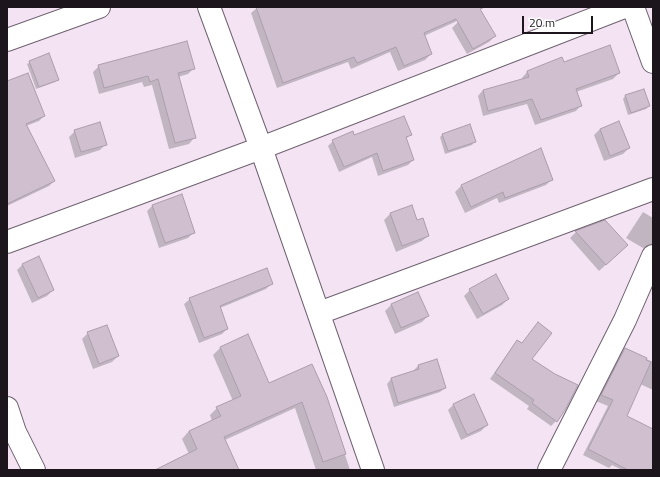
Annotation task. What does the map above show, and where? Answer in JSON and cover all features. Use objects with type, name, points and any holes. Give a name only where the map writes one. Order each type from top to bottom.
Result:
[{"type":"street","points":[[7,40],[99,7]]},
{"type":"street","points":[[209,7],[261,148],[373,470]]},
{"type":"street","points":[[7,242],[261,148],[624,7]]},
{"type":"street","points":[[633,7],[653,62]]},
{"type":"street","points":[[319,313],[653,189]]},
{"type":"street","points":[[549,470],[625,320],[653,256]]},
{"type":"street","points":[[7,408],[16,432],[34,470]]},
{"type":"building","points":[[256,7],[485,7],[480,9],[496,36],[473,49],[456,19],[424,33],[432,54],[404,66],[396,47],[357,63],[354,57],[283,83]]},
{"type":"building","points":[[187,41],[195,69],[178,73],[196,138],[175,143],[158,79],[150,82],[148,76],[104,88],[98,65]]},
{"type":"building","points":[[610,45],[620,73],[576,89],[582,106],[541,120],[532,99],[488,111],[483,90],[529,77],[527,71],[562,57],[564,62]]},
{"type":"building","points":[[49,53],[59,80],[39,87],[29,61]]},
{"type":"building","points":[[28,73],[45,116],[26,124],[55,181],[7,204],[7,81]]},
{"type":"building","points":[[644,89],[650,106],[631,113],[625,95]]},
{"type":"building","points":[[404,116],[412,135],[406,137],[414,160],[383,171],[377,153],[344,167],[332,140],[353,131],[354,135]]},
{"type":"building","points":[[619,121],[630,148],[610,156],[600,129]]},
{"type":"building","points":[[100,122],[107,145],[81,152],[74,130]]},
{"type":"building","points":[[470,124],[476,142],[448,151],[442,134]]},
{"type":"building","points":[[541,148],[553,180],[505,198],[503,192],[471,207],[461,185]]},
{"type":"building","points":[[182,194],[195,233],[165,243],[152,205]]},
{"type":"building","points":[[412,205],[417,220],[423,218],[429,236],[402,246],[390,213]]},
{"type":"building","points":[[605,220],[628,245],[606,265],[575,231]]},
{"type":"building","points":[[39,256],[54,290],[38,298],[22,264]]},
{"type":"building","points":[[267,268],[273,284],[220,306],[228,329],[204,338],[189,298]]},
{"type":"building","points":[[496,274],[509,299],[483,314],[469,289]]},
{"type":"building","points":[[418,292],[429,316],[401,328],[391,304]]},
{"type":"building","points":[[538,322],[552,333],[532,359],[555,374],[578,385],[557,422],[532,403],[534,400],[495,373],[517,340],[522,343]]},
{"type":"building","points":[[107,325],[119,356],[99,364],[87,332]]},
{"type":"building","points":[[248,334],[269,383],[312,364],[327,397],[346,454],[323,462],[302,402],[224,437],[239,470],[155,470],[197,449],[189,431],[221,416],[216,407],[241,396],[220,347]]},
{"type":"building","points":[[625,348],[647,358],[646,360],[651,362],[627,416],[653,429],[653,470],[628,470],[588,449],[613,400],[601,395]]},
{"type":"building","points":[[437,359],[446,388],[398,403],[391,378],[419,369],[418,365]]},
{"type":"building","points":[[474,394],[488,425],[467,435],[453,404]]}]
